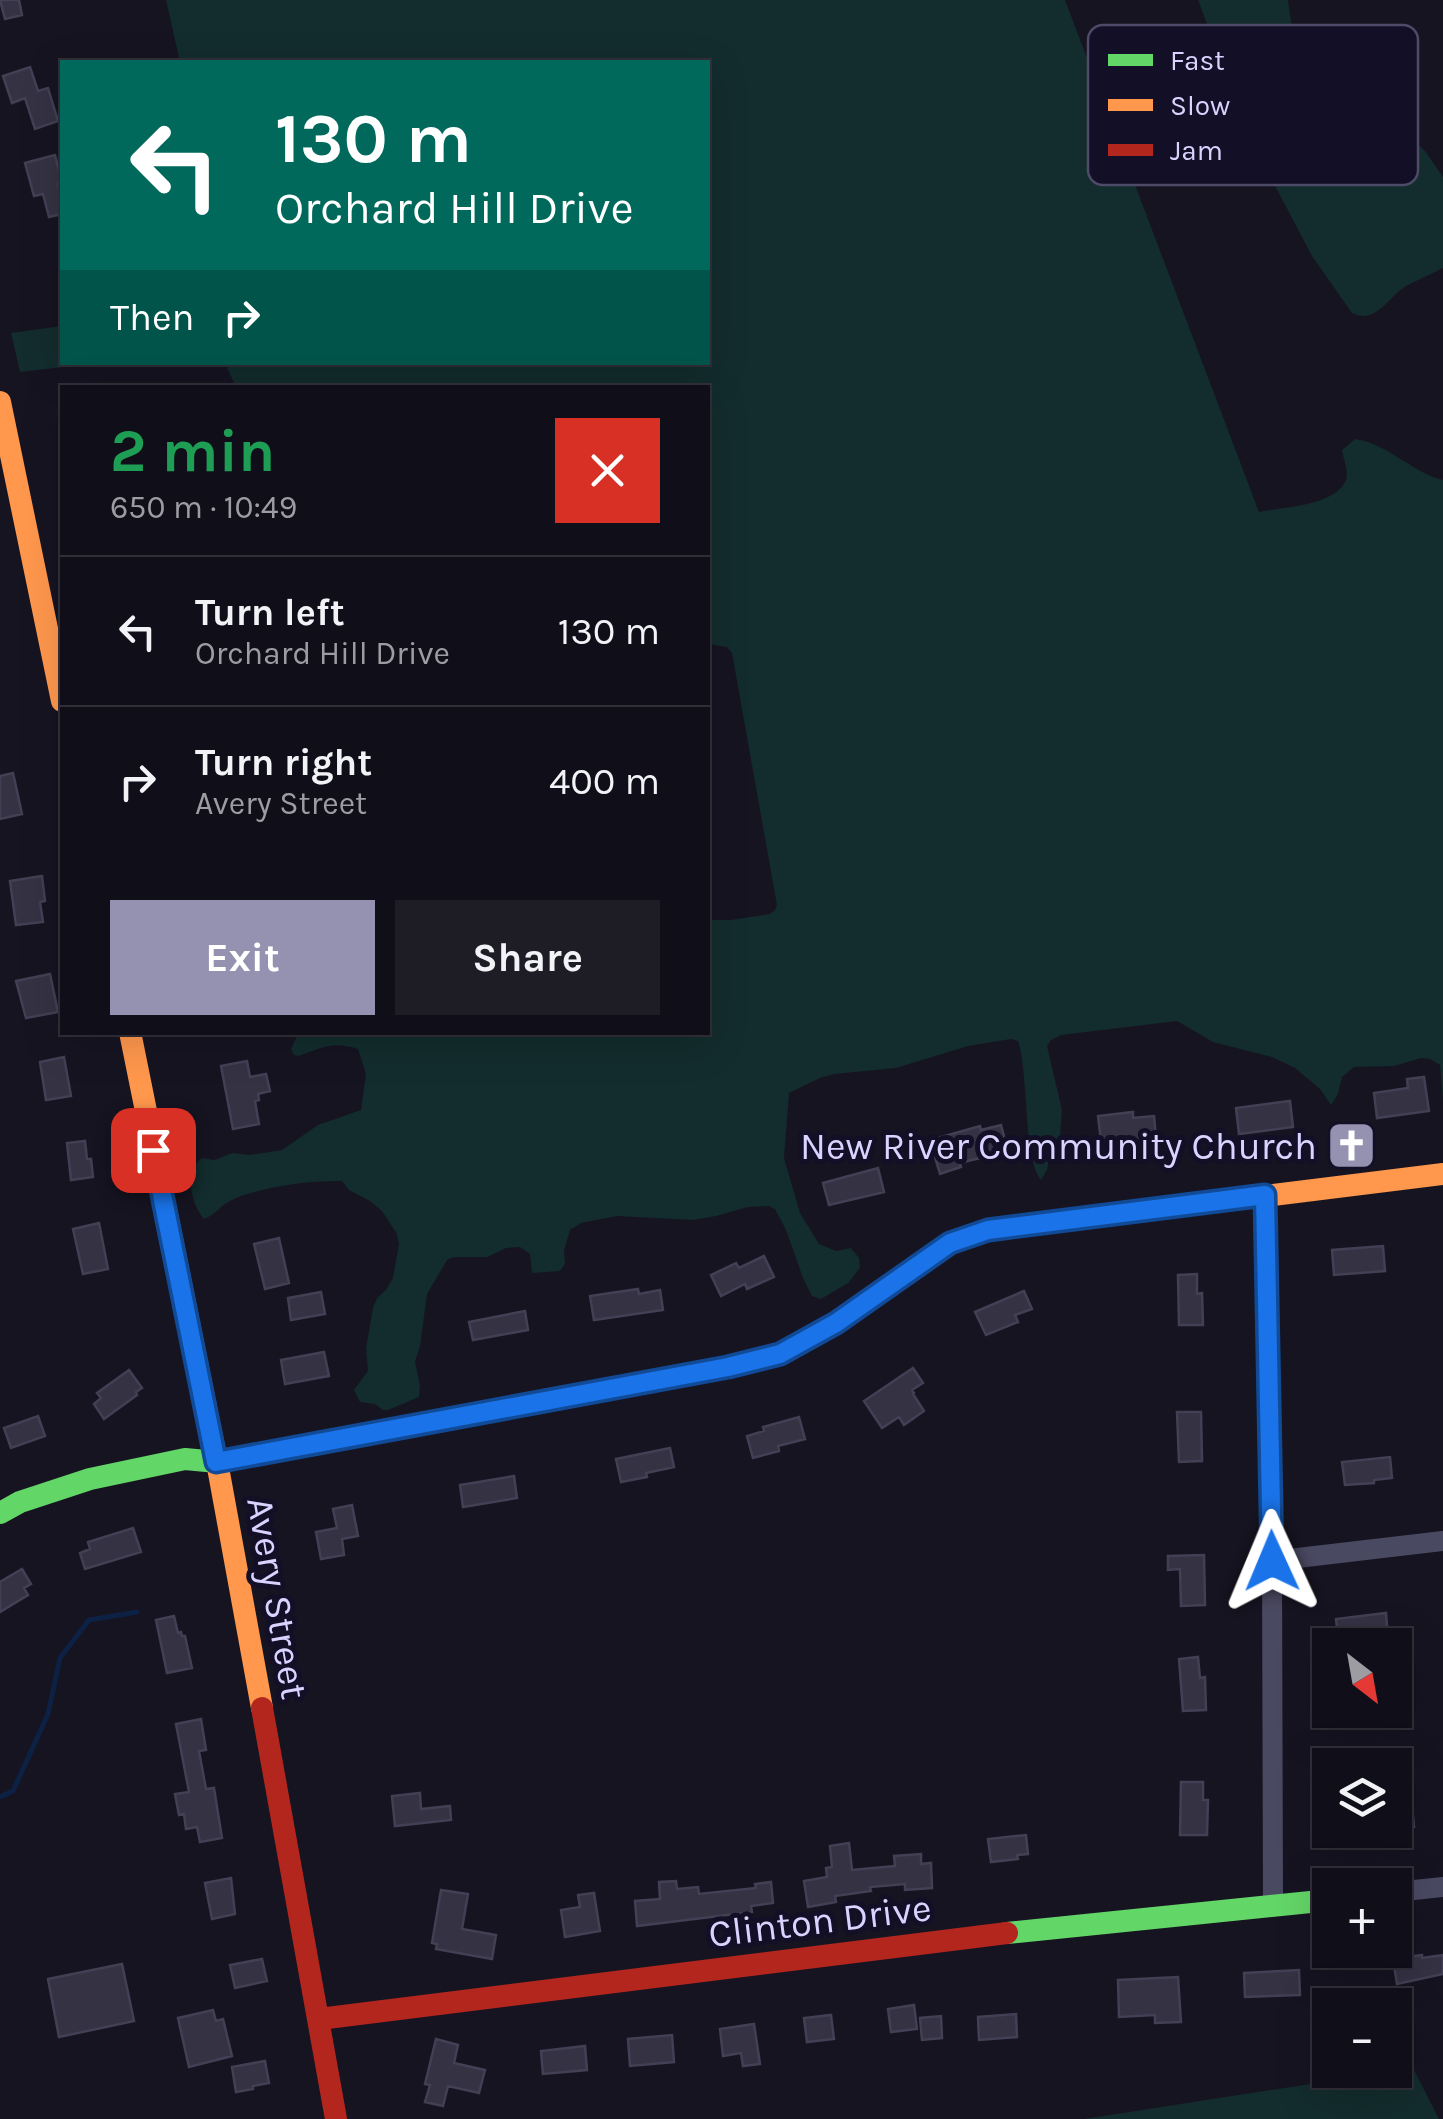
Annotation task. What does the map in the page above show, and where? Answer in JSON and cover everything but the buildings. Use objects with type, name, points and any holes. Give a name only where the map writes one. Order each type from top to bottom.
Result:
[{"type":"street","points":[[0,402],[60,691]]},
{"type":"street","name":"Avery Street","points":[[131,1035],[216,1462],[336,2119]]},
{"type":"street","points":[[0,1513],[20,1502],[90,1479],[185,1459],[216,1462],[708,1371],[780,1354],[836,1323],[950,1243],[988,1230],[1443,1174]]},
{"type":"street","points":[[1265,1195],[1273,1906]]},
{"type":"street","points":[[1272,1561],[1443,1541]]},
{"type":"street","points":[[1412,1890],[1443,1887]]},
{"type":"street","name":"Clinton Drive","points":[[319,2020],[1021,1931],[1312,1902]]},
{"type":"green space","points":[[166,0],[1065,0],[1088,61],[1088,185],[1135,185],[1259,512],[1319,501],[1339,490],[1347,474],[1342,450],[1355,439],[1379,446],[1443,480],[1443,1099],[1440,1065],[1430,1059],[1394,1066],[1354,1067],[1342,1077],[1331,1105],[1320,1089],[1295,1068],[1272,1057],[1213,1042],[1177,1021],[1061,1035],[1047,1046],[1062,1110],[1059,1149],[1049,1158],[1041,1180],[1031,1154],[1018,1041],[968,1046],[896,1068],[834,1074],[789,1093],[784,1158],[800,1213],[819,1244],[836,1251],[851,1248],[859,1258],[860,1268],[848,1283],[821,1299],[812,1296],[786,1230],[775,1209],[769,1206],[693,1220],[617,1216],[581,1223],[570,1230],[564,1250],[565,1264],[560,1271],[532,1273],[530,1254],[520,1247],[506,1248],[487,1257],[447,1260],[427,1294],[415,1362],[419,1397],[388,1410],[360,1402],[354,1390],[368,1371],[366,1348],[373,1308],[393,1278],[399,1244],[382,1211],[342,1181],[329,1181],[255,1192],[230,1201],[204,1219],[191,1188],[192,1171],[202,1158],[214,1160],[233,1153],[250,1155],[282,1150],[318,1125],[361,1110],[366,1074],[358,1049],[333,1045],[298,1056],[291,1049],[298,1035],[710,1035],[710,920],[770,914],[777,905],[732,653],[727,647],[710,644],[710,385],[235,385],[226,365],[710,365],[710,60],[180,60]]},
{"type":"green space","points":[[1198,0],[1288,0],[1292,25],[1207,25]]},
{"type":"green space","points":[[1418,144],[1425,151],[1443,177],[1443,268],[1406,286],[1375,313],[1360,316],[1352,313],[1312,256],[1275,185],[1418,185]]},
{"type":"green space","points":[[60,326],[60,365],[81,365],[20,372],[11,333]]},
{"type":"green space","points":[[1412,2068],[1439,2119],[1084,2119],[1312,2084],[1312,2088],[1412,2088]]},
{"type":"waterway","points":[[0,1797],[13,1791],[48,1714],[60,1658],[89,1620],[137,1612]]},
{"type":"traffic: fast","points":[[0,1513],[20,1502],[90,1479],[185,1459],[217,1462],[449,1419]]},
{"type":"traffic: fast","points":[[1007,1933],[1312,1902]]},
{"type":"traffic: slow","points":[[0,402],[60,691]]},
{"type":"traffic: slow","points":[[131,1035],[262,1708]]},
{"type":"traffic: slow","points":[[892,1284],[950,1243],[988,1230],[1443,1174]]},
{"type":"traffic: jam","points":[[449,1419],[780,1354],[837,1323],[892,1284]]},
{"type":"traffic: jam","points":[[262,1708],[336,2119]]},
{"type":"traffic: jam","points":[[319,2019],[1007,1933]]},
{"type":"place","name":"New River Community Church","points":[[1352,1146]]},
{"type":"route","points":[[153,1150],[216,1462],[780,1354],[836,1323],[950,1243],[988,1230],[1265,1195],[1272,1561]]}]
